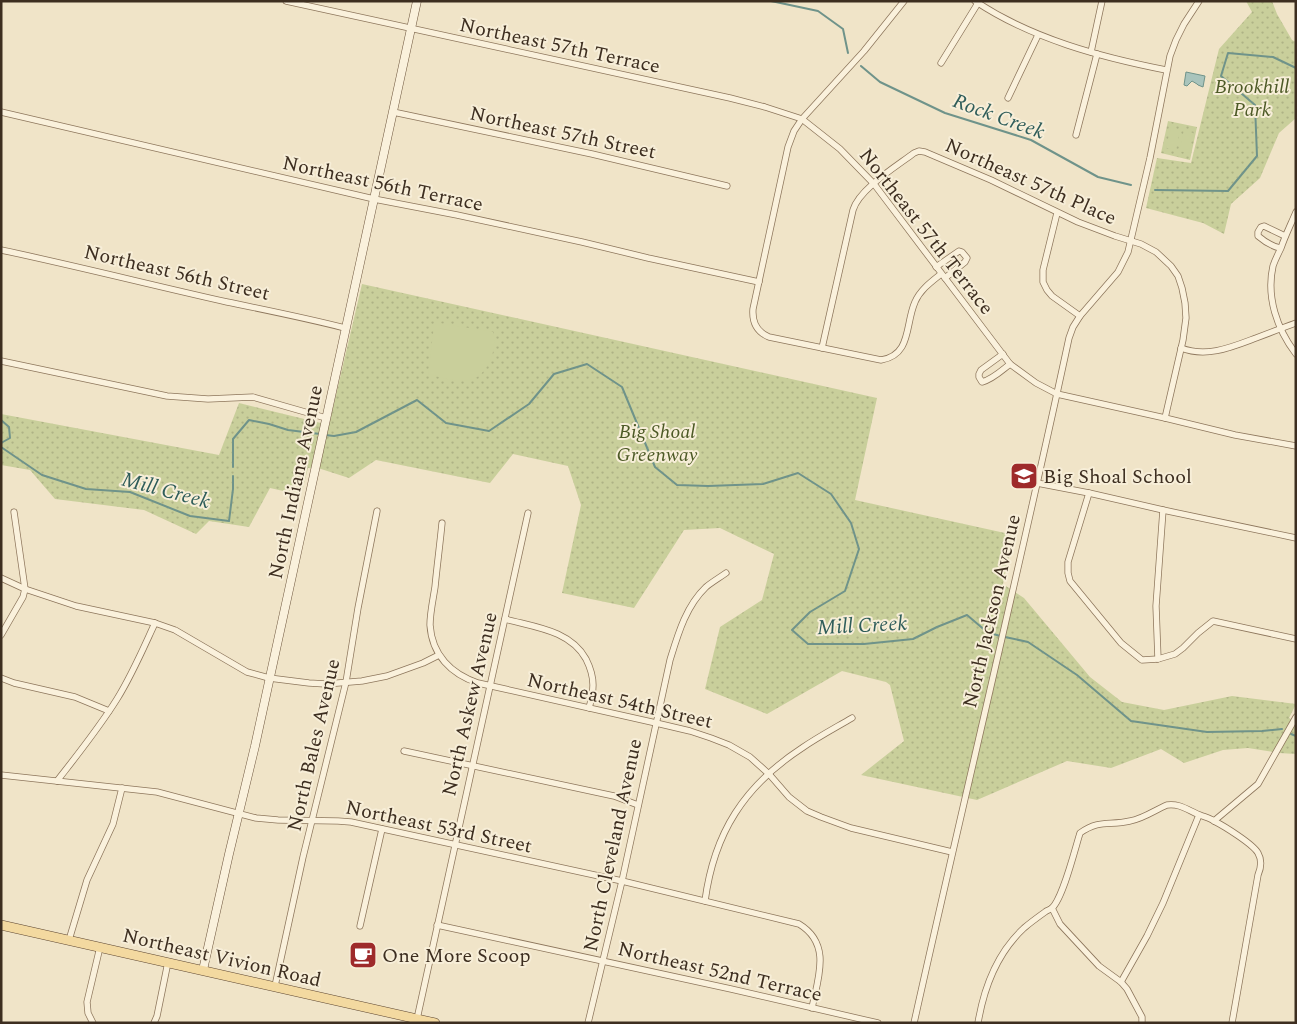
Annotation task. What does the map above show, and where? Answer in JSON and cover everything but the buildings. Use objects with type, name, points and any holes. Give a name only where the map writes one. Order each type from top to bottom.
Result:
[{"type":"main road","name":"Northeast Vivion Road","points":[[1,925],[435,1023]]},
{"type":"street","name":"Northeast 57th Terrace","points":[[286,1],[730,98],[802,119],[840,149],[874,184],[1010,364],[1036,384],[1057,394],[1235,435],[1296,446]]},
{"type":"street","name":"North Indiana Avenue","points":[[202,970],[255,746],[417,1]]},
{"type":"street","points":[[904,1],[856,61],[802,119],[794,131],[788,147],[753,309],[754,323],[762,333],[769,337],[881,360],[888,358],[901,349],[913,307],[924,288],[965,262],[967,258],[962,252],[959,252],[936,267]]},
{"type":"street","points":[[1076,135],[1094,53],[1102,1]]},
{"type":"street","name":"North Jackson Avenue","points":[[914,1023],[1069,338],[1073,326],[1118,272],[1128,252],[1150,158],[1166,70],[1176,40],[1186,19],[1199,1]]},
{"type":"street","points":[[941,63],[976,2],[1038,35],[1094,53],[1166,70]]},
{"type":"street","points":[[1008,98],[1038,35]]},
{"type":"street","name":"Northeast 56th Terrace","points":[[1,112],[374,199],[457,215],[760,282]]},
{"type":"street","name":"Northeast 57th Street","points":[[392,112],[592,154],[727,186]]},
{"type":"street","name":"Northeast 57th Place","points":[[874,184],[914,153],[919,151],[925,152],[991,180],[1057,213],[1092,228],[1131,240],[1156,252],[1171,266],[1178,276],[1186,310],[1184,333],[1165,418]]},
{"type":"street","points":[[822,348],[854,206],[860,196],[874,184]]},
{"type":"street","points":[[1296,212],[1274,264],[1271,285],[1273,305],[1280,328],[1296,354]]},
{"type":"street","points":[[1057,213],[1042,270],[1043,282],[1052,296],[1080,316]]},
{"type":"street","points":[[1280,248],[1263,241],[1258,236],[1258,232],[1264,226],[1285,236]]},
{"type":"street","name":"Northeast 56th Street","points":[[1,250],[345,328]]},
{"type":"street","points":[[1181,348],[1209,352],[1222,350],[1296,323]]},
{"type":"street","points":[[1003,354],[981,370],[979,374],[980,380],[982,382],[986,381],[1010,364]]},
{"type":"street","points":[[1,361],[167,396],[208,399],[252,396],[326,418]]},
{"type":"street","points":[[1037,484],[1089,493],[1296,538]]},
{"type":"street","points":[[1089,493],[1068,562],[1070,581],[1127,648],[1142,660],[1158,660],[1175,654],[1213,620],[1296,639]]},
{"type":"street","points":[[1158,660],[1156,606],[1163,510]]},
{"type":"street","name":"North Bales Avenue","points":[[275,986],[346,682],[377,511]]},
{"type":"street","points":[[1,635],[23,597],[25,589],[14,512]]},
{"type":"street","name":"North Askew Avenue","points":[[417,1019],[528,513]]},
{"type":"street","points":[[1,578],[25,589],[76,606],[156,623],[175,630],[247,672],[270,678],[309,683],[326,684],[362,681],[387,676],[439,655],[432,638],[430,619],[442,523]]},
{"type":"street","name":"North Cleveland Avenue","points":[[588,1023],[604,961],[676,638],[694,600],[708,585],[726,573]]},
{"type":"street","points":[[505,619],[560,635],[579,649],[588,663],[592,675],[593,692],[589,708]]},
{"type":"street","points":[[57,781],[99,726],[116,700],[137,663],[156,623]]},
{"type":"street","name":"Northeast 54th Street","points":[[439,655],[461,676],[478,683],[690,731],[729,745],[750,757],[789,797],[807,811],[851,828],[952,852]]},
{"type":"street","points":[[1,678],[14,683],[75,697],[109,711]]},
{"type":"street","points":[[1214,821],[1258,784],[1296,717]]},
{"type":"street","points":[[705,901],[711,868],[724,833],[738,807],[768,774],[802,748],[852,718]]},
{"type":"street","points":[[404,751],[614,796],[638,805]]},
{"type":"street","name":"Northeast 53rd Street","points":[[1,775],[167,794],[256,818],[344,822],[382,829],[622,881],[799,924],[817,942],[821,959],[812,1008]]},
{"type":"street","points":[[69,940],[87,880],[113,824],[122,788]]},
{"type":"street","points":[[978,1023],[991,975],[1012,941],[1022,930],[1033,920],[1052,908],[1064,884],[1080,833],[1095,824],[1129,822],[1141,818],[1167,804],[1171,804],[1183,807],[1214,821],[1253,846],[1258,852],[1261,864],[1232,1023]]},
{"type":"street","points":[[1121,982],[1163,903],[1199,815]]},
{"type":"street","points":[[360,926],[382,829]]},
{"type":"street","points":[[1052,908],[1060,924],[1099,966],[1121,982],[1127,989],[1142,1017],[1142,1023]]},
{"type":"street","name":"Northeast 52nd Terrace","points":[[437,925],[878,1023]]},
{"type":"street","points":[[92,1023],[88,1013],[87,1002],[100,947]]},
{"type":"street","points":[[154,1023],[158,1016],[168,962]]},
{"type":"green space","name":"Brookhill Park","points":[[1246,1],[1272,1],[1292,40],[1296,42],[1296,118],[1279,133],[1260,178],[1231,204],[1224,234],[1203,223],[1146,208],[1157,158],[1191,163],[1219,49],[1252,12]]},
{"type":"green space","points":[[1168,121],[1197,127],[1190,160],[1161,153]]},
{"type":"green space","points":[[1171,127],[1180,130],[1176,150],[1166,148]]},
{"type":"green space","points":[[1184,130],[1193,133],[1189,153],[1179,151]]},
{"type":"green space","name":"Big Shoal Greenway","points":[[362,284],[877,398],[855,500],[1014,535],[1003,584],[1024,598],[1090,677],[1122,702],[1164,710],[1232,696],[1296,704],[1289,718],[1296,721],[1296,754],[1248,748],[1223,750],[1184,763],[1161,749],[1111,768],[1067,761],[977,800],[861,775],[904,741],[890,685],[886,682],[842,671],[767,714],[705,689],[720,627],[762,600],[774,554],[720,528],[684,530],[634,608],[562,593],[581,505],[568,466],[513,454],[490,483],[376,460],[349,478],[321,469],[308,468],[301,495],[270,488],[249,527],[209,521],[196,534],[144,510],[55,499],[30,470],[1,465],[1,414],[219,455],[239,403],[329,425]]},
{"type":"green space","points":[[439,323],[493,332],[493,353],[482,373],[470,380],[459,381],[428,374],[434,326]]},
{"type":"water","points":[[1186,72],[1205,76],[1203,87],[1192,81],[1187,86],[1184,85]]},
{"type":"waterway","name":"Rock Creek","points":[[771,1],[818,11],[843,29],[848,53]]},
{"type":"waterway","name":"Rock Creek","points":[[1155,190],[1228,191],[1257,156],[1255,105],[1221,76],[1228,53],[1273,57],[1296,68]]},
{"type":"waterway","name":"Rock Creek","points":[[861,66],[880,82],[945,113],[1031,140],[1098,177],[1131,185]]},
{"type":"waterway","name":"Mill Creek","points":[[325,435],[334,436],[356,432],[417,400],[446,423],[489,431],[529,404],[554,374],[587,364],[622,387],[655,467],[677,485],[763,484],[798,473],[831,494],[851,523],[859,549],[845,591],[810,612],[792,630],[808,644],[864,644],[913,639],[967,615],[987,632],[1000,636]]},
{"type":"waterway","name":"Mill Creek","points":[[1,420],[9,427],[10,438],[1,443]]},
{"type":"waterway","name":"Mill Creek","points":[[233,467],[233,439],[249,420],[288,430],[320,434]]},
{"type":"waterway","name":"Mill Creek","points":[[1,447],[42,475],[86,489],[130,492],[190,516],[229,521],[233,476]]},
{"type":"waterway","name":"Mill Creek","points":[[1005,637],[1028,642],[1077,675],[1131,721],[1207,732],[1282,729]]},
{"type":"waterway","name":"Mill Creek","points":[[1291,734],[1296,736]]},
{"type":"place","name":"Big Shoal School","points":[[1024,476]]},
{"type":"place","name":"One More Scoop","points":[[363,955]]}]
